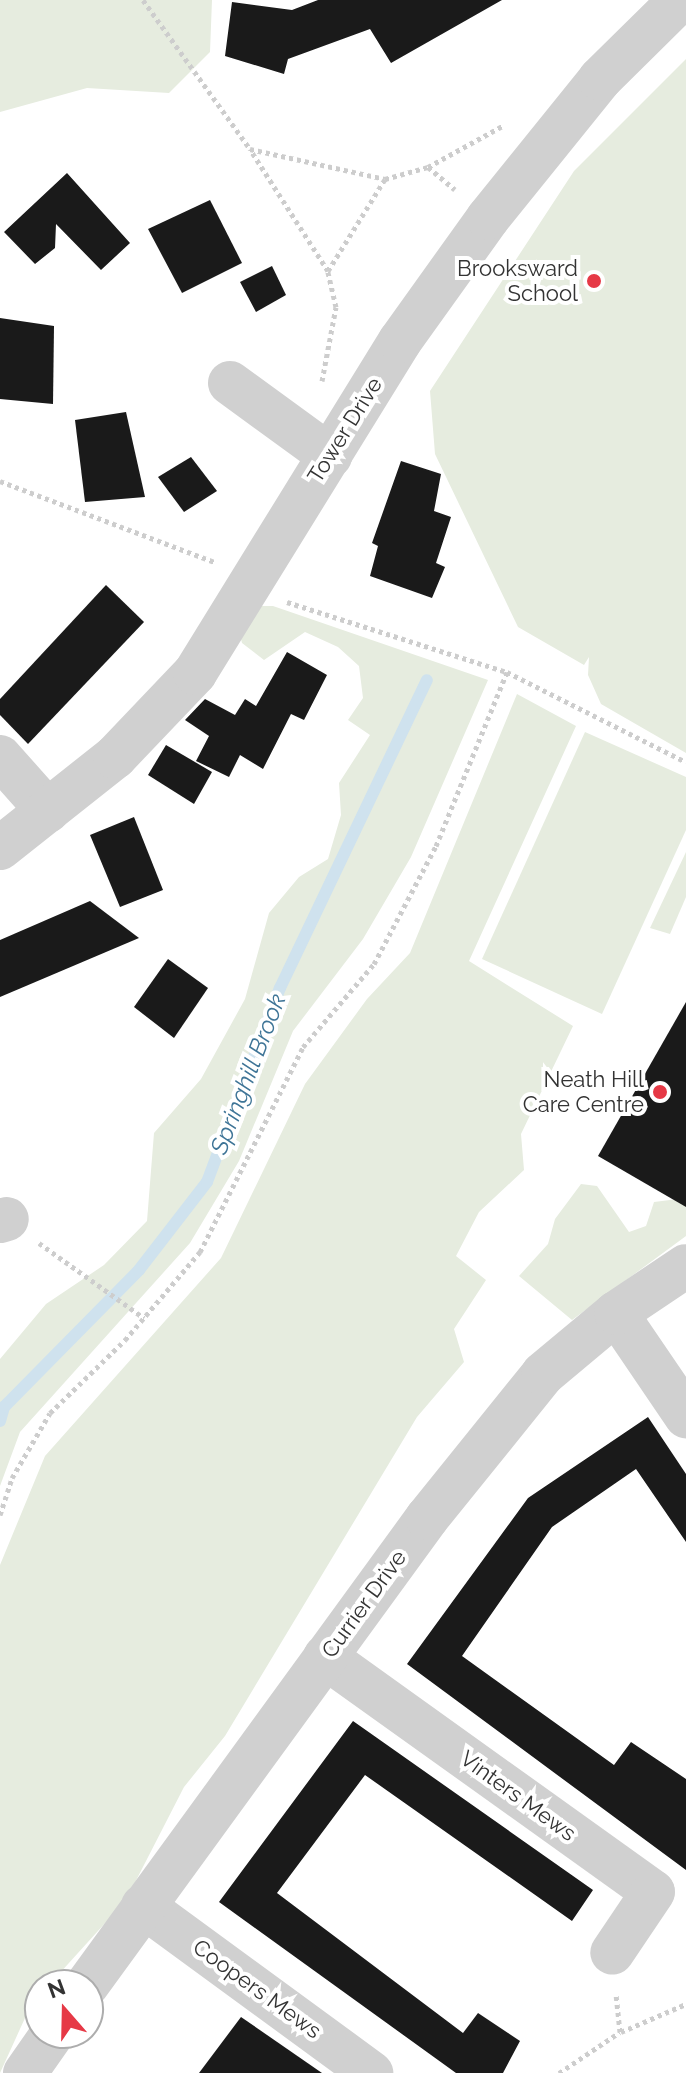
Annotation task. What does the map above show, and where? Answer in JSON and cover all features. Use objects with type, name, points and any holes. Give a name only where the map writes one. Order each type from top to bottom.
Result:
[{"type":"street","name":"Tower Drive","points":[[0,848],[115,757],[195,673],[251,580],[320,450],[488,218],[600,79],[680,0]]},
{"type":"street","points":[[230,383],[320,450]]},
{"type":"street","points":[[0,757],[48,811]]},
{"type":"street","name":"Currier Drive","points":[[98,1969],[325,1657],[543,1374],[616,1313],[686,1266]]},
{"type":"street","points":[[616,1313],[686,1416]]},
{"type":"street","name":"Vinters Mews","points":[[325,1657],[653,1892],[612,1953]]},
{"type":"street","name":"Coopers Mews","points":[[143,1906],[371,2073]]},
{"type":"street","points":[[25,2073],[42,2049]]},
{"type":"path","points":[[143,0],[217,95],[328,271],[336,307],[320,450]]},
{"type":"path","points":[[250,149],[385,179],[428,167],[508,123]]},
{"type":"path","points":[[328,271],[385,179]]},
{"type":"path","points":[[0,481],[251,580],[261,593],[507,672],[686,762]]},
{"type":"path","points":[[0,1515],[12,1478],[50,1413],[144,1318],[200,1252],[303,1047],[374,964],[436,846],[507,672]]},
{"type":"path","points":[[3,1220],[144,1318]]},
{"type":"path","points":[[612,1953],[620,2032]]},
{"type":"path","points":[[559,2073],[620,2032],[686,2004]]},
{"type":"shaded area","points":[[0,0],[212,0],[210,52],[169,93],[87,88],[0,112]]},
{"type":"shaded area","name":"Brooksward School","points":[[686,59],[686,753],[601,704],[588,675],[589,657],[584,665],[518,627],[435,454],[430,391],[574,171]]},
{"type":"shaded area","points":[[252,606],[273,606],[488,680],[411,857],[363,939],[293,1031],[239,1161],[190,1243],[20,1432],[0,1486],[0,1359],[46,1304],[104,1265],[147,1221],[154,1133],[201,1079],[245,999],[269,913],[299,877],[328,859],[341,815],[339,783],[370,735],[348,720],[363,698],[359,666],[338,647],[305,632],[264,660],[242,643],[237,624]]},
{"type":"shaded area","points":[[517,694],[576,726],[469,961],[573,1026],[521,1134],[524,1170],[479,1212],[456,1256],[486,1280],[454,1329],[464,1362],[417,1417],[225,1736],[184,1787],[126,1900],[63,1969],[24,1969],[24,2020],[0,2073],[0,1565],[45,1456],[221,1258],[305,1084],[367,999],[410,953]]},
{"type":"shaded area","points":[[585,732],[686,777],[686,830],[602,1014],[482,959]]},
{"type":"shaded area","points":[[686,852],[686,897],[670,934],[650,928]]},
{"type":"shaded area","points":[[581,1184],[597,1186],[629,1232],[646,1226],[654,1202],[686,1198],[686,1236],[572,1320],[519,1276],[548,1244],[555,1219]]},
{"type":"building","points":[[318,0],[502,0],[391,63],[370,29],[288,59],[284,74],[225,56],[232,2],[292,10]]},
{"type":"building","points":[[67,173],[130,243],[101,270],[56,224],[55,248],[35,264],[4,232]]},
{"type":"building","points":[[210,200],[242,263],[182,293],[148,229]]},
{"type":"building","points":[[272,266],[286,295],[256,312],[240,282]]},
{"type":"building","points":[[0,318],[54,326],[53,404],[0,399]]},
{"type":"building","points":[[126,412],[145,497],[85,502],[75,420]]},
{"type":"building","points":[[191,457],[217,491],[184,512],[158,477]]},
{"type":"building","points":[[401,461],[441,474],[434,511],[451,517],[436,563],[445,567],[432,598],[370,576],[378,546],[372,543]]},
{"type":"building","points":[[106,585],[144,622],[28,744],[0,715],[0,699]]},
{"type":"building","points":[[287,652],[327,675],[304,720],[291,714],[263,769],[240,755],[229,777],[196,761],[209,736],[185,720],[205,699],[235,715],[245,699],[256,706]]},
{"type":"building","points":[[166,745],[212,772],[194,804],[148,775]]},
{"type":"building","points":[[134,817],[163,890],[120,907],[90,835]]},
{"type":"building","points":[[90,901],[139,938],[0,997],[0,940]]},
{"type":"building","points":[[168,959],[208,988],[174,1038],[134,1007]]},
{"type":"building","name":"Neath Hill Care Centre","points":[[686,1002],[686,1207],[598,1156]]},
{"type":"building","points":[[648,1417],[686,1474],[686,1542],[636,1469],[552,1527],[462,1656],[614,1765],[631,1742],[686,1779],[686,1870],[407,1664],[528,1498]]},
{"type":"building","points":[[353,1721],[593,1890],[572,1921],[365,1775],[277,1893],[463,2033],[478,2013],[520,2041],[503,2073],[456,2073],[219,1902]]},
{"type":"building","points":[[241,2017],[322,2073],[199,2073]]},
{"type":"waterway","name":"Springhill Brook","points":[[0,1421],[4,1407],[139,1270],[207,1182],[280,988],[427,680]]},
{"type":"place","name":"Brooksward School","points":[[594,281]]},
{"type":"place","name":"Neath Hill Care Centre","points":[[660,1092]]}]
